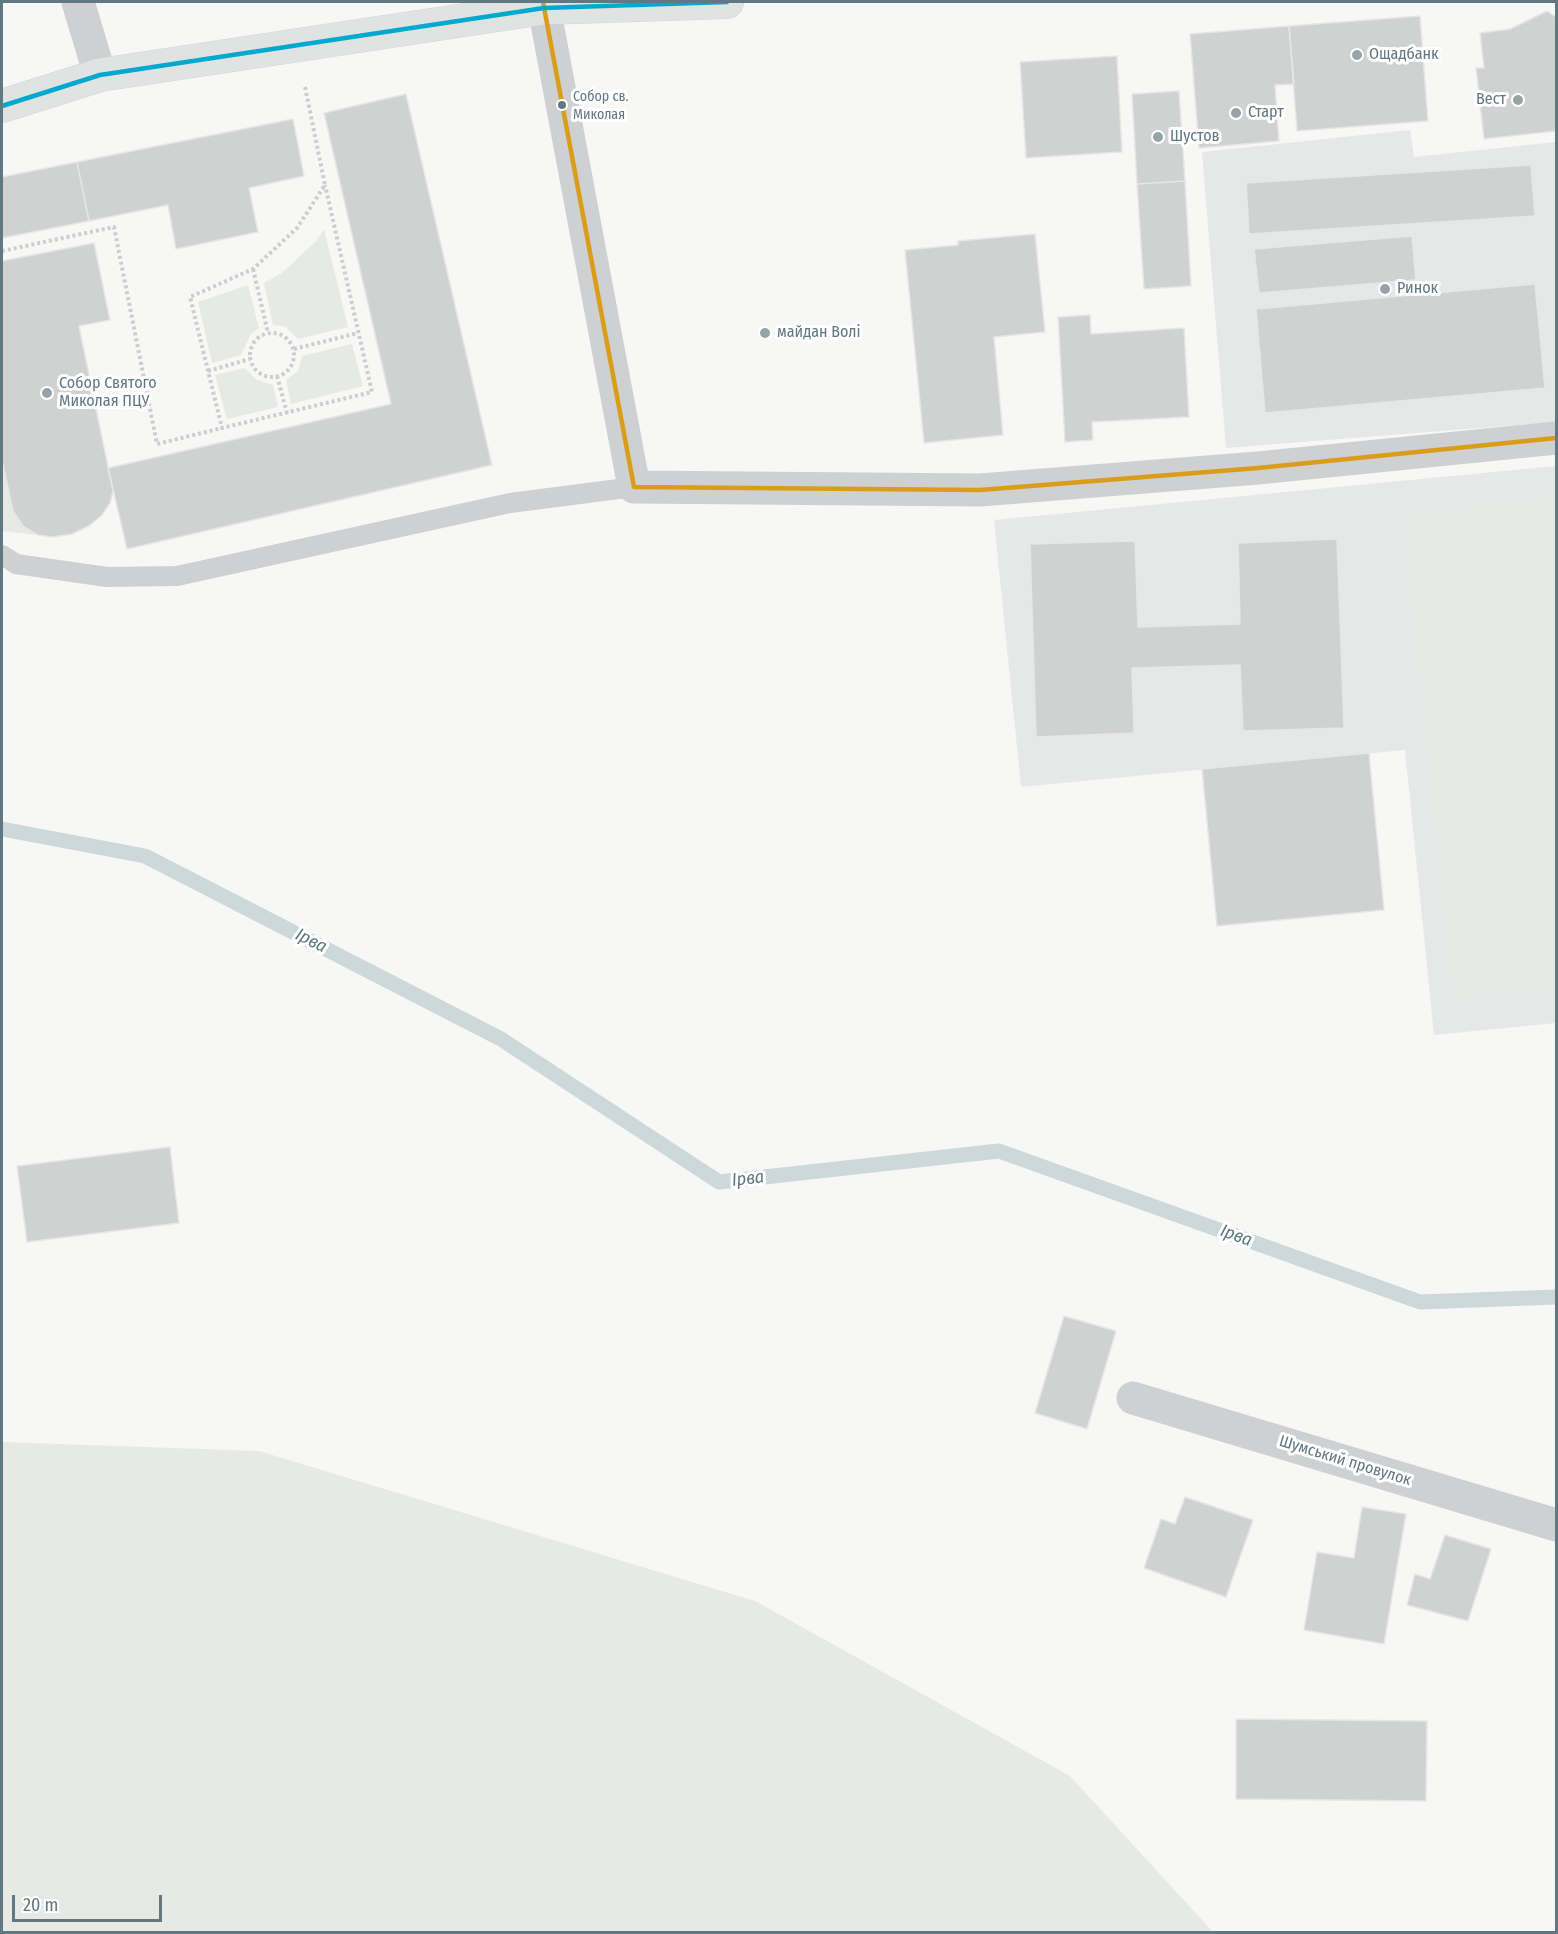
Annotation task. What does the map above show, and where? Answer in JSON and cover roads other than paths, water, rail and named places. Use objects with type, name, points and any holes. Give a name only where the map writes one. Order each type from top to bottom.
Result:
[{"type":"main road","points":[[2,106],[100,75],[543,5],[727,2]]},
{"type":"street","points":[[78,2],[100,75]]},
{"type":"street","points":[[543,5],[634,487],[980,490],[1258,468],[1557,438]]},
{"type":"street","name":"Шумський провулок","points":[[1132,1398],[1557,1525]]},
{"type":"lane","points":[[2,555],[16,564],[107,577],[177,576],[510,503],[634,487]]},
{"type":"waterway","name":"Ірва","points":[[2,829],[145,856],[501,1039],[719,1182],[999,1151],[1420,1302],[1556,1297]]},
{"type":"place","name":"Ощадбанк","points":[[1357,55]]},
{"type":"place","name":"Вест","points":[[1518,100]]},
{"type":"place","name":"Собор св. Миколая","points":[[562,105]]},
{"type":"place","name":"Старт","points":[[1236,113]]},
{"type":"place","name":"Шустов","points":[[1158,137]]},
{"type":"place","name":"Ринок","points":[[1385,289]]},
{"type":"place","name":"майдан Волі","points":[[765,333]]},
{"type":"place","name":"Собор Святого Миколая ПЦУ","points":[[47,393]]}]
